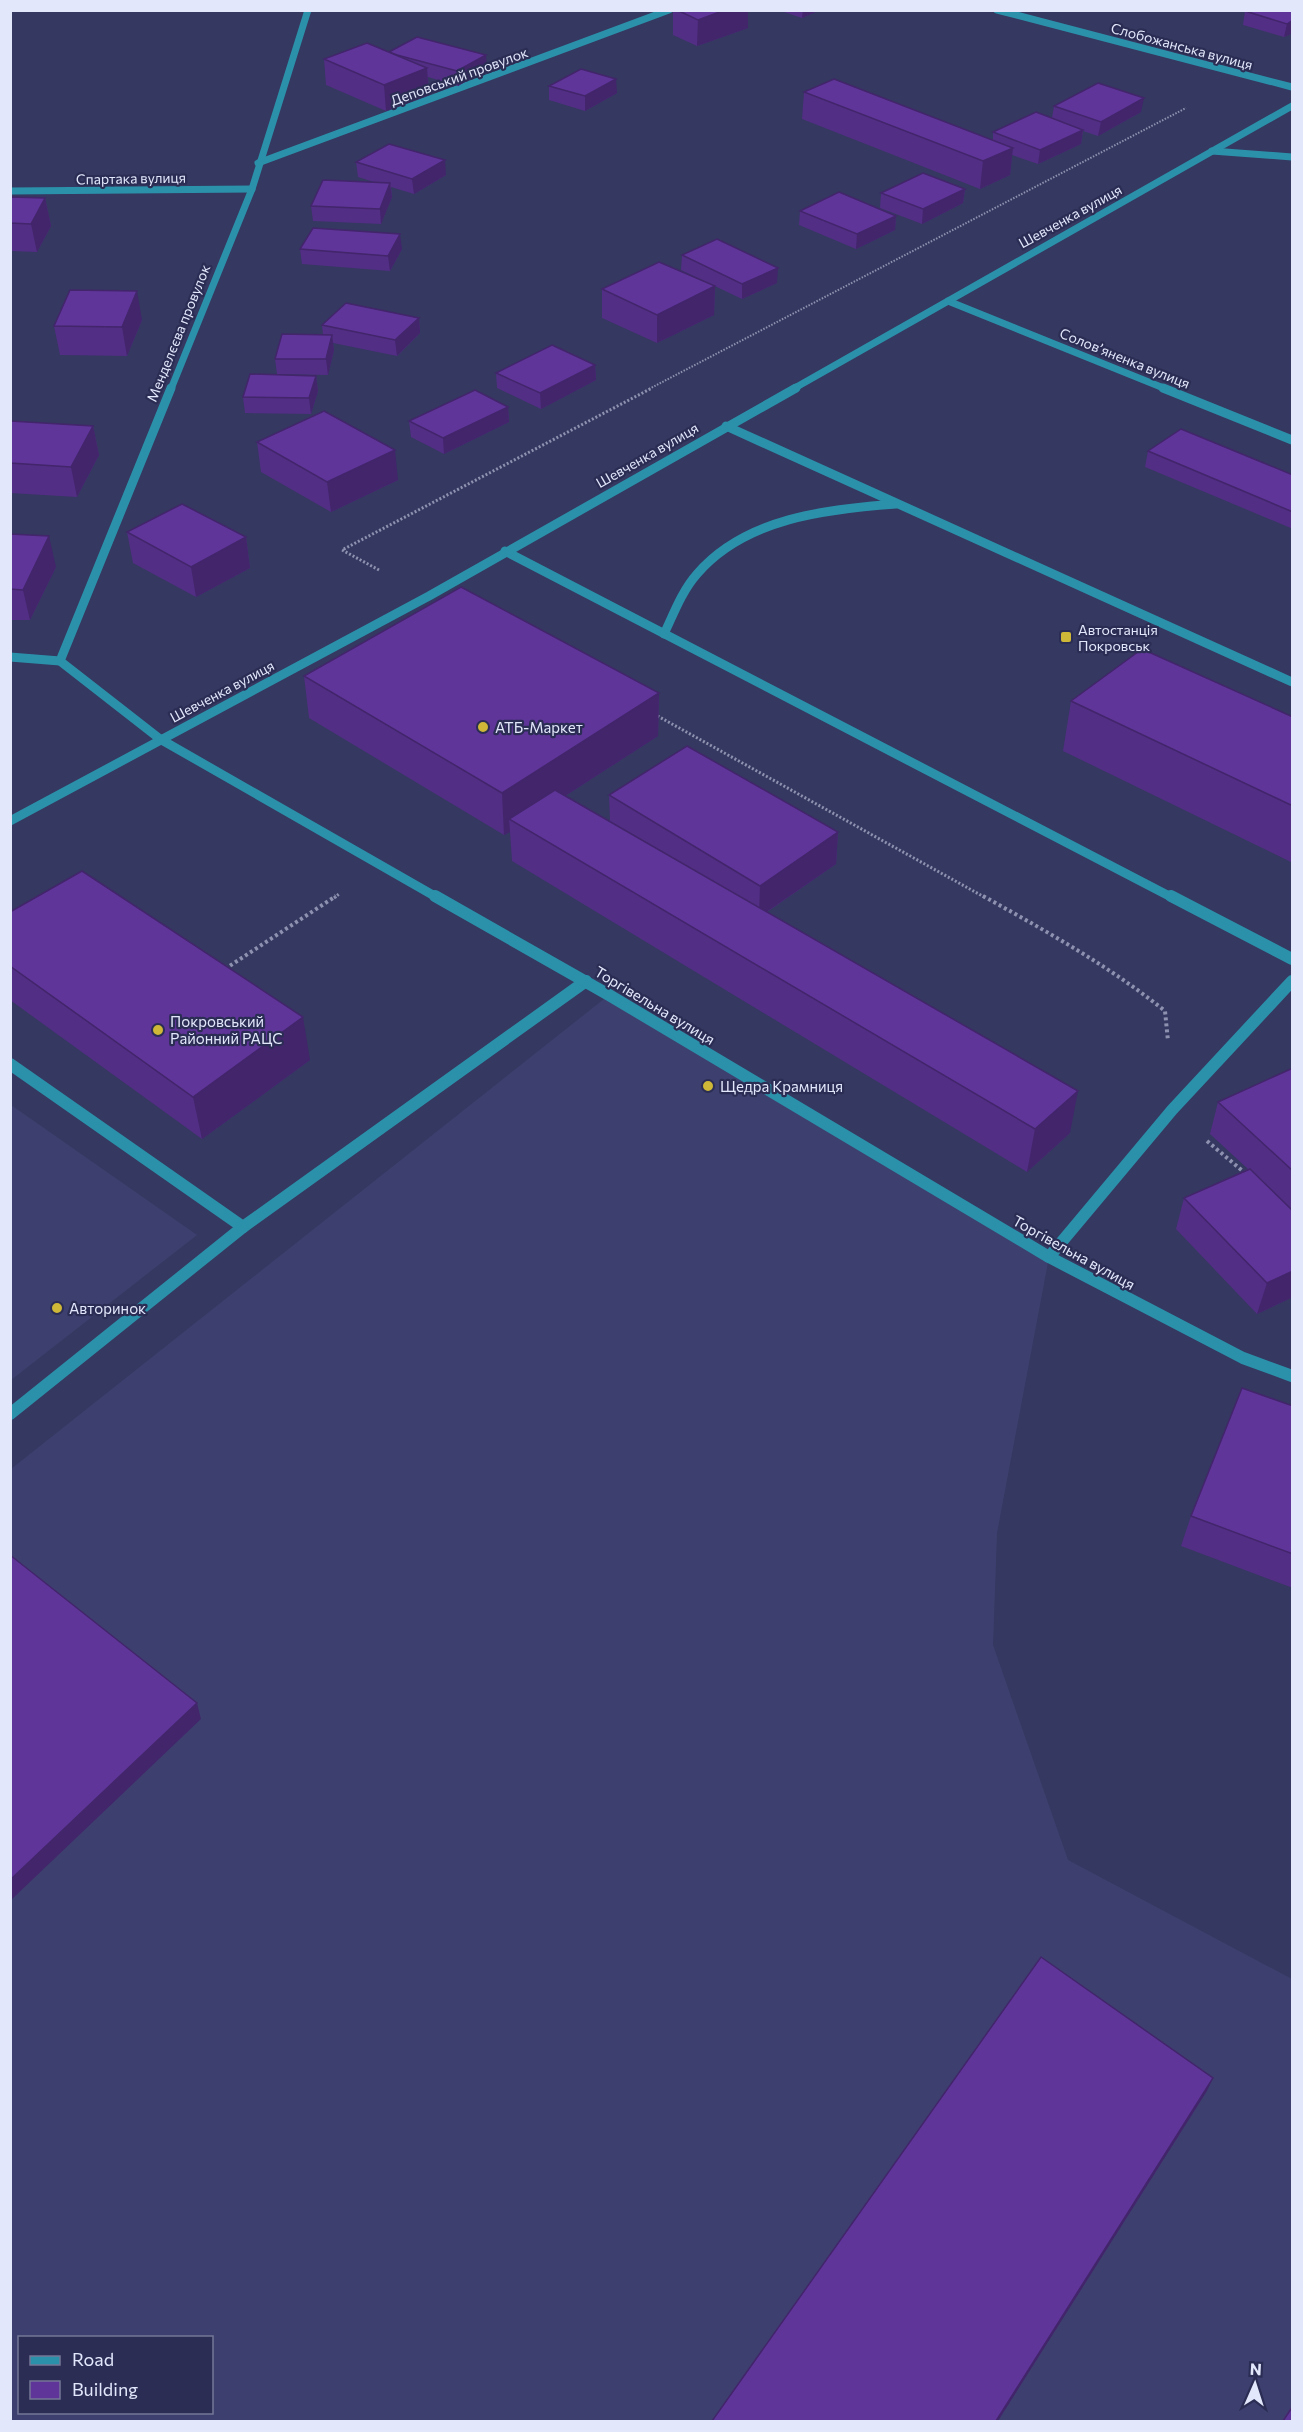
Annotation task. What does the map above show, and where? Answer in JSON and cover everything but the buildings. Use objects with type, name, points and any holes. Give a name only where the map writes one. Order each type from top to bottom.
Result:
[{"type":"street","name":"Менделєєва провулок","points":[[60,661],[252,189],[308,10]]},
{"type":"street","name":"Деповський провулок","points":[[258,164],[669,10]]},
{"type":"street","name":"Слобожанська вулиця","points":[[997,10],[1293,87]]},
{"type":"street","name":"Шевченка вулиця","points":[[10,821],[429,596],[1293,106]]},
{"type":"street","points":[[1212,151],[1293,157]]},
{"type":"street","name":"Спартака вулиця","points":[[10,191],[252,189]]},
{"type":"street","name":"Солов’яненка вулиця","points":[[948,301],[1293,440]]},
{"type":"street","points":[[726,426],[1293,682]]},
{"type":"street","points":[[664,634],[681,597],[702,567],[745,538],[799,515],[848,507],[900,504]]},
{"type":"street","points":[[506,551],[1293,959]]},
{"type":"street","points":[[10,657],[60,661]]},
{"type":"street","name":"Торгівельна вулиця","points":[[60,661],[159,739],[586,981],[1049,1257],[1243,1358],[1293,1376]]},
{"type":"street","points":[[10,1414],[243,1227],[586,981]]},
{"type":"street","points":[[1049,1257],[1172,1110],[1293,981]]},
{"type":"street","points":[[10,1064],[243,1227]]},
{"type":"path","points":[[429,596],[342,550],[1247,76]]},
{"type":"path","points":[[644,709],[1050,933],[1132,985],[1166,1011],[1172,1110],[1250,1178]]},
{"type":"path","points":[[219,973],[382,865]]},
{"type":"shaded area","points":[[609,995],[1049,1257],[997,1533],[993,1645],[1068,1860],[1292,1979],[1292,2421],[11,2422],[11,1469]]},
{"type":"shaded area","name":"Авторинок","points":[[11,1105],[197,1235],[11,1380]]},
{"type":"place","name":"Автостанція Покровськ","points":[[1066,637]]},
{"type":"place","name":"АТБ-Маркет","points":[[483,727]]},
{"type":"place","name":"Покровський Районний РАЦС","points":[[158,1030]]},
{"type":"place","name":"Щедра Крамниця","points":[[708,1086]]},
{"type":"place","name":"Авторинок","points":[[57,1308]]}]
